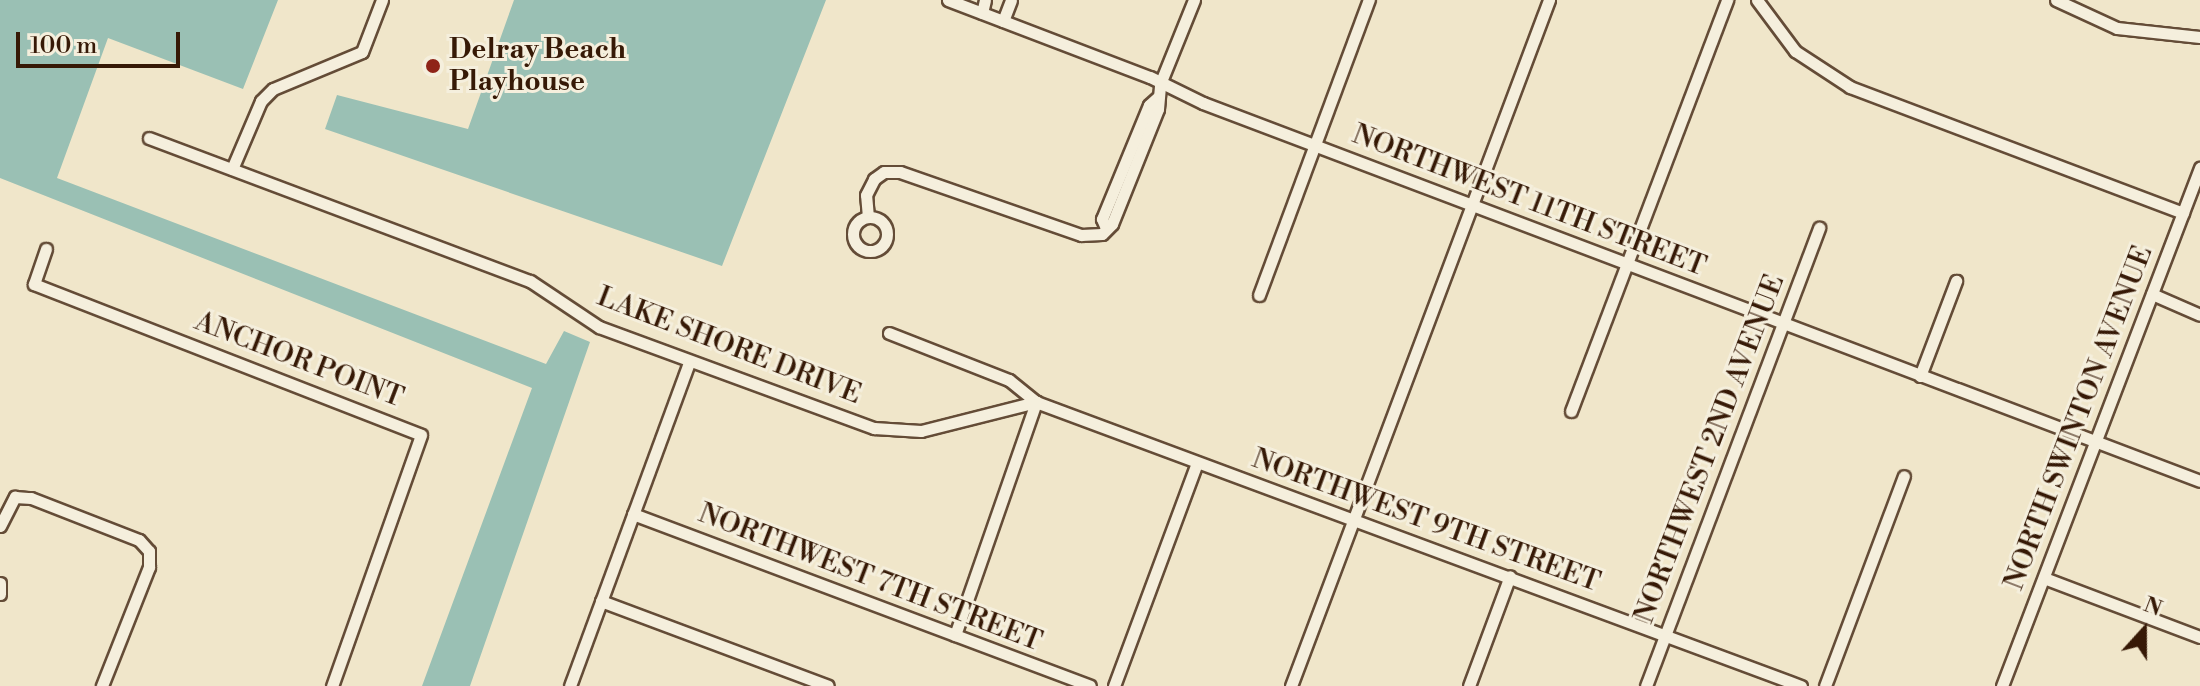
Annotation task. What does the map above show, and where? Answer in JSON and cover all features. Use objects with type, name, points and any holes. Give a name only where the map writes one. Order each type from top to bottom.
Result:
[{"type":"street","points":[[232,169],[261,101],[273,89],[362,52],[382,0]]},
{"type":"street","name":"NORTHWEST 11TH STREET","points":[[948,0],[1315,146],[2200,481]]},
{"type":"street","points":[[982,13],[985,0]]},
{"type":"street","points":[[1003,21],[1011,0]]},
{"type":"street","points":[[868,217],[866,195],[874,179],[884,172],[900,172],[1081,235],[1102,234],[1112,224],[1158,109],[1160,84],[1194,0]]},
{"type":"street","points":[[1259,295],[1369,0]]},
{"type":"street","points":[[1291,686],[1549,0]]},
{"type":"street","points":[[1571,411],[1727,0]]},
{"type":"street","points":[[1757,0],[1795,51],[1850,87],[2183,213]]},
{"type":"street","points":[[2056,0],[2081,16],[2117,28],[2200,37]]},
{"type":"street","name":"LAKE SHORE DRIVE","points":[[149,138],[530,281],[599,327],[882,430],[921,431],[1036,402]]},
{"type":"street","name":"NORTH SWINTON AVENUE","points":[[2002,686],[2200,168]]},
{"type":"street","name":"NORTHWEST 2ND AVENUE","points":[[1646,686],[1819,228]]},
{"type":"street","name":"ANCHOR POINT","points":[[46,249],[34,284],[421,435],[332,686]]},
{"type":"street","points":[[1920,376],[1956,281]]},
{"type":"street","points":[[2152,294],[2200,315]]},
{"type":"street","name":"NORTHWEST 9TH STREET","points":[[889,333],[1009,380],[1036,402],[1337,516],[1354,517],[1801,686]]},
{"type":"street","points":[[570,686],[689,362]]},
{"type":"street","points":[[955,635],[1036,402]]},
{"type":"street","points":[[1114,686],[1197,463]]},
{"type":"street","points":[[1825,686],[1904,476]]},
{"type":"street","points":[[0,526],[15,497],[31,498],[139,540],[149,551],[149,567],[102,686]]},
{"type":"street","name":"NORTHWEST 7TH STREET","points":[[633,514],[1090,686]]},
{"type":"street","points":[[1469,686],[1510,576]]},
{"type":"street","points":[[2044,578],[2200,637]]},
{"type":"street","points":[[0,583],[0,594]]},
{"type":"street","points":[[601,601],[828,686]]},
{"type":"water","points":[[0,0],[278,0],[243,89],[108,38],[57,178],[546,364],[564,331],[590,342],[470,686],[422,686],[532,388],[0,178]]},
{"type":"water","points":[[514,0],[826,0],[722,266],[325,129],[337,95],[468,129]]},
{"type":"place","name":"Delray Beach Playhouse","points":[[433,66]]}]
